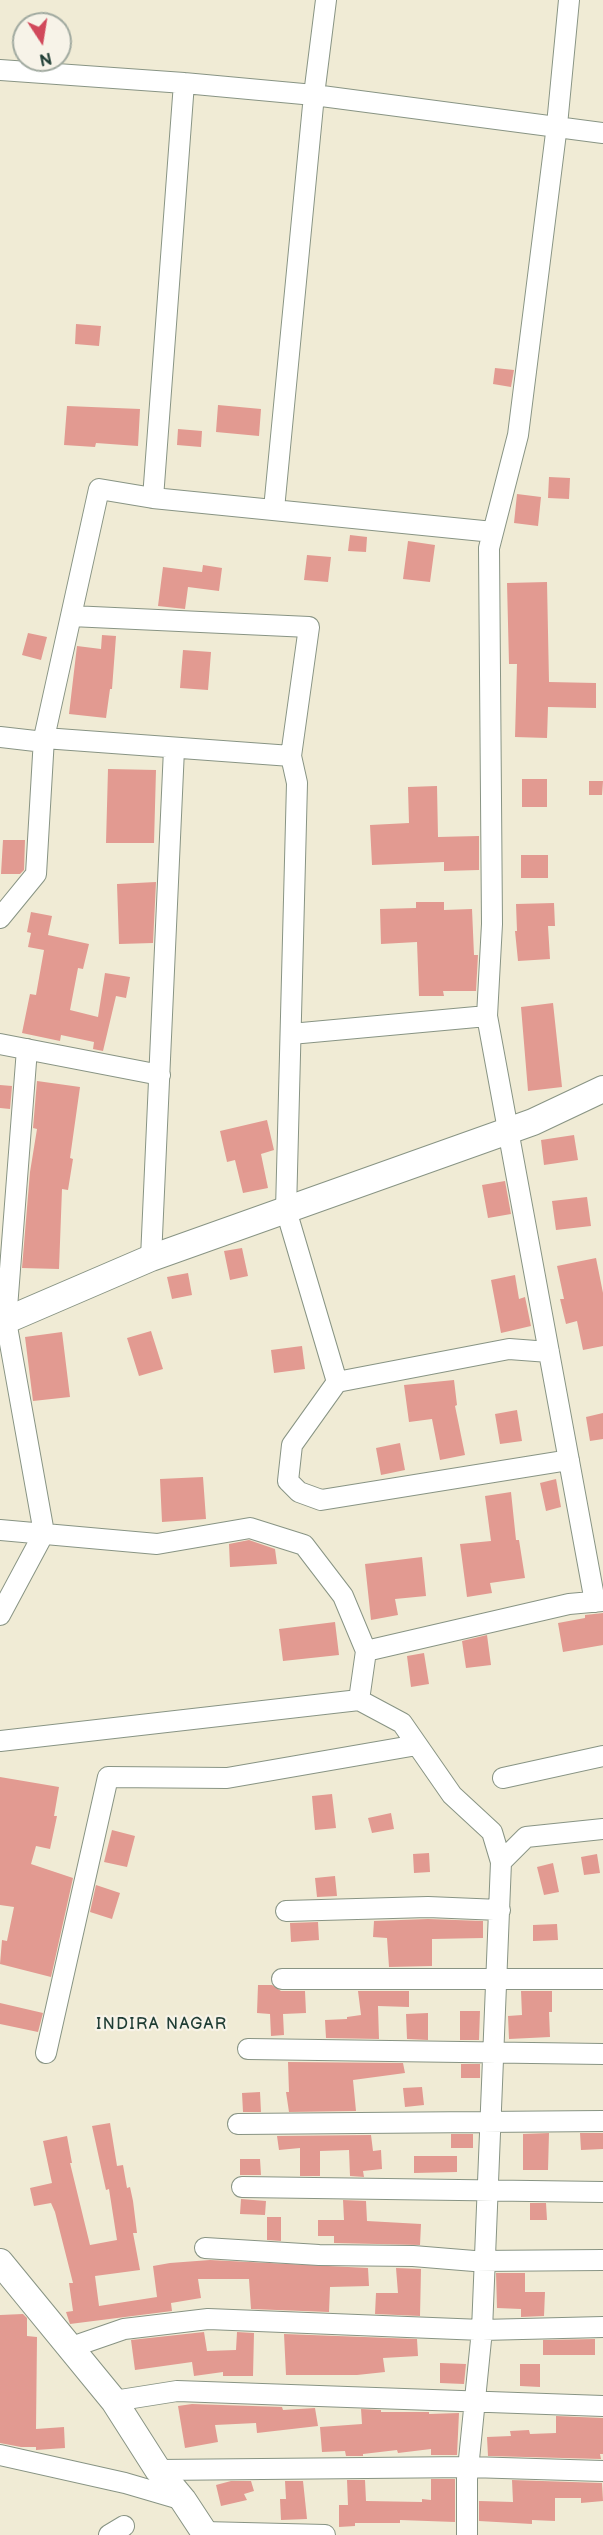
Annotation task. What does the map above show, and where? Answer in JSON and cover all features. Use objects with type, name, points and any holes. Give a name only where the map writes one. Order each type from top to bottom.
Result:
[{"type":"street","points":[[274,509],[314,95],[326,0]]},
{"type":"street","points":[[366,1652],[569,1604],[599,1602],[569,1460],[487,1016],[492,924],[489,548],[518,435],[557,125],[569,0]]},
{"type":"street","points":[[0,70],[314,95],[557,125],[603,133]]},
{"type":"street","points":[[153,498],[184,83]]},
{"type":"street","points":[[0,918],[36,874],[44,740],[99,489],[153,498],[492,532]]},
{"type":"street","points":[[71,616],[309,627],[291,756],[297,783],[286,1210],[337,1382]]},
{"type":"street","points":[[0,738],[291,756]]},
{"type":"street","points":[[151,1258],[174,749]]},
{"type":"street","points":[[291,1034],[487,1016]]},
{"type":"street","points":[[0,1044],[160,1075]]},
{"type":"street","points":[[0,1615],[44,1533],[3,1322],[27,1049]]},
{"type":"street","points":[[3,1322],[151,1258],[533,1122],[603,1089]]},
{"type":"street","points":[[549,1352],[509,1349],[337,1382],[292,1445],[288,1482],[298,1492],[321,1500],[569,1460]]},
{"type":"street","points":[[0,1530],[157,1544],[250,1527],[304,1545],[343,1596],[366,1652],[359,1700]]},
{"type":"street","points":[[0,1741],[359,1700],[402,1723],[452,1795],[492,1832],[501,1862],[500,1910],[482,2330],[467,2479],[467,2535]]},
{"type":"street","points":[[46,2053],[108,1777],[227,1778],[417,1745]]},
{"type":"street","points":[[503,1778],[603,1756]]},
{"type":"street","points":[[501,1862],[526,1837],[603,1829]]},
{"type":"street","points":[[286,1911],[428,1907],[500,1910]]},
{"type":"street","points":[[282,1979],[603,1979]]},
{"type":"street","points":[[248,2049],[603,2054]]},
{"type":"street","points":[[238,2124],[491,2120],[603,2121]]},
{"type":"street","points":[[242,2187],[603,2192]]},
{"type":"street","points":[[205,2248],[485,2261],[603,2260]]},
{"type":"street","points":[[0,2262],[114,2401],[158,2470],[183,2500],[205,2534],[325,2535]]},
{"type":"street","points":[[69,2348],[124,2329],[208,2319],[482,2330],[603,2327]]},
{"type":"street","points":[[114,2401],[177,2391],[603,2406]]},
{"type":"street","points":[[0,2455],[125,2482],[183,2500]]},
{"type":"street","points":[[158,2470],[470,2467],[603,2471]]},
{"type":"building","points":[[76,324],[101,326],[99,346],[75,344]]},
{"type":"building","points":[[495,368],[514,370],[511,387],[493,384]]},
{"type":"building","points":[[218,405],[261,409],[259,436],[216,432]]},
{"type":"building","points":[[67,406],[140,409],[138,446],[96,443],[95,447],[64,445]]},
{"type":"building","points":[[178,429],[202,431],[201,447],[177,445]]},
{"type":"building","points":[[549,477],[570,478],[569,499],[548,498]]},
{"type":"building","points":[[517,494],[541,497],[538,526],[514,523]]},
{"type":"building","points":[[350,535],[367,537],[366,552],[348,551]]},
{"type":"building","points":[[408,541],[435,545],[430,582],[403,579]]},
{"type":"building","points":[[307,555],[331,557],[328,582],[304,580]]},
{"type":"building","points":[[203,565],[222,568],[219,591],[188,587],[185,609],[158,606],[163,567],[202,572]]},
{"type":"building","points":[[547,582],[549,682],[596,683],[596,708],[548,707],[547,738],[515,737],[517,664],[509,664],[507,583]]},
{"type":"building","points":[[28,633],[47,637],[41,660],[22,655]]},
{"type":"building","points":[[102,635],[116,636],[112,689],[110,689],[106,718],[69,714],[77,646],[101,649]]},
{"type":"building","points":[[183,650],[211,652],[208,690],[180,688]]},
{"type":"building","points":[[108,769],[156,770],[154,843],[106,843]]},
{"type":"building","points":[[522,779],[547,779],[547,807],[522,807]]},
{"type":"building","points":[[589,781],[603,781],[602,795],[589,795]]},
{"type":"building","points":[[437,786],[438,837],[479,836],[479,870],[444,871],[444,862],[372,865],[370,825],[409,823],[408,787]]},
{"type":"building","points":[[3,840],[25,840],[24,870],[20,874],[1,874]]},
{"type":"building","points":[[521,855],[548,855],[548,878],[521,878]]},
{"type":"building","points":[[156,882],[153,943],[119,944],[117,884]]},
{"type":"building","points":[[416,902],[444,902],[444,910],[472,909],[474,955],[478,955],[476,991],[443,991],[444,996],[419,996],[417,942],[381,944],[380,909],[416,908]]},
{"type":"building","points":[[554,903],[555,926],[548,926],[550,959],[518,961],[515,931],[517,931],[516,904]]},
{"type":"building","points":[[31,912],[52,916],[48,935],[89,944],[83,969],[78,968],[70,1010],[98,1017],[105,973],[130,977],[126,998],[116,996],[103,1051],[93,1049],[94,1042],[61,1035],[60,1041],[22,1033],[30,994],[36,995],[44,950],[28,947],[31,933],[27,932]]},
{"type":"building","points":[[553,1003],[562,1087],[528,1091],[521,1007]]},
{"type":"building","points":[[37,1081],[80,1087],[68,1190],[62,1189],[59,1269],[22,1268],[30,1172],[37,1129],[33,1128]]},
{"type":"building","points":[[0,1085],[12,1086],[10,1109],[0,1108]]},
{"type":"building","points":[[267,1120],[274,1150],[261,1154],[268,1188],[243,1193],[235,1160],[227,1162],[220,1131]]},
{"type":"building","points":[[574,1135],[578,1160],[544,1165],[541,1140]]},
{"type":"building","points":[[505,1181],[511,1214],[488,1218],[482,1185]]},
{"type":"building","points":[[587,1197],[591,1226],[556,1230],[552,1201]]},
{"type":"building","points":[[242,1248],[248,1276],[230,1280],[224,1251]]},
{"type":"building","points":[[596,1258],[603,1293],[603,1346],[583,1350],[577,1321],[566,1324],[560,1299],[564,1299],[557,1266]]},
{"type":"building","points":[[188,1273],[192,1295],[172,1299],[167,1277]]},
{"type":"building","points":[[515,1275],[519,1299],[525,1297],[531,1326],[501,1333],[491,1280]]},
{"type":"building","points":[[151,1331],[163,1369],[139,1376],[127,1338]]},
{"type":"building","points":[[62,1332],[70,1397],[33,1401],[25,1337]]},
{"type":"building","points":[[302,1346],[305,1369],[274,1373],[271,1350]]},
{"type":"building","points":[[454,1380],[457,1405],[455,1406],[465,1455],[440,1460],[432,1419],[409,1422],[404,1385]]},
{"type":"building","points":[[517,1410],[522,1441],[500,1444],[495,1414]]},
{"type":"building","points":[[603,1413],[603,1439],[590,1441],[586,1417]]},
{"type":"building","points":[[400,1443],[405,1470],[381,1475],[376,1448]]},
{"type":"building","points":[[203,1477],[206,1519],[162,1522],[160,1479]]},
{"type":"building","points":[[556,1479],[561,1507],[546,1511],[540,1483]]},
{"type":"building","points":[[511,1492],[516,1540],[519,1540],[525,1578],[490,1583],[492,1593],[467,1597],[460,1544],[491,1541],[485,1496]]},
{"type":"building","points":[[249,1540],[275,1549],[277,1564],[230,1567],[229,1544]]},
{"type":"building","points":[[422,1557],[426,1596],[395,1599],[398,1615],[371,1620],[365,1564]]},
{"type":"building","points":[[603,1613],[603,1645],[563,1652],[558,1623],[585,1618],[585,1615]]},
{"type":"building","points":[[335,1622],[339,1655],[283,1661],[279,1629]]},
{"type":"building","points":[[487,1635],[491,1665],[466,1668],[462,1641]]},
{"type":"building","points":[[424,1653],[429,1684],[411,1687],[407,1656]]},
{"type":"building","points":[[0,1777],[59,1787],[54,1816],[57,1816],[50,1849],[36,1846],[31,1864],[73,1878],[51,1977],[0,1964],[2,1940],[7,1941],[14,1907],[0,1905]]},
{"type":"building","points":[[332,1794],[336,1828],[315,1830],[312,1796]]},
{"type":"building","points":[[391,1813],[394,1829],[372,1833],[368,1818]]},
{"type":"building","points":[[112,1830],[135,1836],[127,1867],[104,1862]]},
{"type":"building","points":[[429,1853],[430,1872],[414,1873],[413,1854]]},
{"type":"building","points":[[597,1854],[600,1873],[584,1875],[581,1857]]},
{"type":"building","points":[[553,1863],[559,1892],[544,1895],[537,1867]]},
{"type":"building","points":[[335,1876],[337,1896],[317,1897],[315,1878]]},
{"type":"building","points":[[96,1885],[120,1893],[112,1919],[90,1912]]},
{"type":"building","points":[[428,1919],[483,1921],[483,1938],[432,1939],[432,1966],[389,1967],[387,1938],[373,1937],[374,1921]]},
{"type":"building","points":[[318,1922],[319,1940],[291,1942],[290,1923]]},
{"type":"building","points":[[557,1924],[558,1940],[533,1941],[533,1925]]},
{"type":"building","points":[[258,1985],[272,1985],[281,1991],[305,1991],[306,2013],[283,2014],[284,2035],[271,2036],[270,2014],[257,2013]]},
{"type":"building","points":[[358,1991],[409,1991],[409,2007],[378,2006],[379,2039],[326,2038],[325,2020],[347,2019],[347,2017],[361,2015]]},
{"type":"building","points":[[521,1991],[552,1991],[552,2012],[549,2012],[550,2037],[509,2039],[508,2016],[522,2015]]},
{"type":"building","points":[[0,2003],[43,2013],[38,2032],[0,2024]]},
{"type":"building","points":[[460,2011],[480,2011],[479,2040],[460,2040]]},
{"type":"building","points":[[428,2013],[428,2040],[407,2039],[406,2014]]},
{"type":"building","points":[[288,2062],[403,2063],[405,2073],[353,2080],[356,2111],[289,2112],[286,2092],[289,2092]]},
{"type":"building","points":[[461,2064],[480,2064],[480,2078],[461,2078]]},
{"type":"building","points":[[422,2087],[424,2105],[405,2107],[403,2088]]},
{"type":"building","points":[[260,2092],[261,2112],[243,2112],[242,2093]]},
{"type":"building","points":[[110,2123],[117,2166],[123,2165],[127,2188],[130,2187],[133,2201],[137,2233],[133,2233],[140,2270],[95,2276],[99,2306],[157,2297],[153,2266],[210,2260],[368,2268],[369,2286],[330,2287],[329,2312],[251,2309],[249,2279],[198,2279],[201,2298],[171,2303],[172,2311],[70,2324],[66,2312],[73,2311],[69,2283],[73,2283],[55,2212],[51,2203],[34,2206],[30,2188],[52,2183],[43,2141],[67,2136],[72,2163],[70,2163],[90,2245],[117,2240],[109,2189],[106,2190],[92,2126]]},
{"type":"building","points":[[549,2133],[548,2170],[523,2170],[523,2134]]},
{"type":"building","points":[[580,2133],[603,2133],[603,2149],[581,2150]]},
{"type":"building","points":[[451,2134],[473,2134],[473,2148],[451,2148]]},
{"type":"building","points":[[371,2135],[373,2151],[381,2150],[382,2169],[363,2171],[364,2177],[350,2176],[349,2150],[320,2151],[320,2176],[300,2176],[300,2148],[279,2150],[277,2136]]},
{"type":"building","points":[[414,2156],[457,2156],[457,2172],[414,2173]]},
{"type":"building","points":[[240,2159],[260,2159],[261,2175],[240,2175]]},
{"type":"building","points":[[241,2199],[266,2201],[265,2215],[240,2214]]},
{"type":"building","points":[[343,2200],[366,2201],[367,2221],[421,2224],[420,2245],[334,2243],[334,2236],[318,2236],[318,2220],[344,2220]]},
{"type":"building","points":[[530,2203],[546,2203],[547,2220],[530,2220]]},
{"type":"building","points":[[267,2217],[281,2217],[281,2241],[267,2240]]},
{"type":"building","points":[[396,2268],[421,2269],[420,2316],[375,2314],[376,2293],[398,2293]]},
{"type":"building","points":[[496,2273],[525,2273],[525,2292],[545,2292],[544,2316],[521,2317],[521,2309],[497,2308]]},
{"type":"building","points":[[23,2314],[27,2318],[27,2336],[37,2337],[36,2429],[64,2427],[65,2448],[36,2450],[36,2447],[0,2443],[0,2315]]},
{"type":"building","points":[[204,2332],[207,2351],[236,2350],[237,2332],[254,2333],[253,2376],[223,2376],[223,2372],[194,2376],[192,2362],[135,2370],[131,2340]]},
{"type":"building","points":[[284,2334],[417,2339],[418,2356],[383,2358],[385,2372],[357,2375],[286,2375]]},
{"type":"building","points":[[595,2339],[595,2355],[543,2355],[543,2340]]},
{"type":"building","points":[[440,2363],[466,2364],[464,2384],[440,2383]]},
{"type":"building","points":[[520,2364],[540,2364],[540,2387],[520,2386]]},
{"type":"building","points":[[192,2404],[282,2407],[283,2410],[315,2408],[318,2426],[257,2433],[256,2423],[215,2425],[218,2442],[185,2448],[178,2406]]},
{"type":"building","points":[[361,2409],[381,2410],[381,2412],[429,2412],[429,2414],[459,2413],[457,2455],[431,2455],[431,2449],[398,2453],[397,2450],[363,2454],[363,2456],[346,2456],[345,2451],[322,2452],[320,2427],[362,2424]]},
{"type":"building","points":[[556,2416],[603,2418],[601,2459],[488,2456],[487,2437],[511,2436],[510,2431],[529,2430],[530,2434],[556,2433]]},
{"type":"building","points":[[431,2479],[455,2479],[455,2522],[400,2520],[400,2523],[355,2523],[355,2526],[339,2527],[339,2505],[348,2505],[347,2480],[365,2480],[366,2501],[422,2502],[422,2499],[431,2500]]},
{"type":"building","points":[[512,2480],[602,2483],[603,2501],[581,2503],[581,2498],[555,2498],[555,2521],[532,2520],[532,2524],[479,2521],[479,2501],[513,2502]]},
{"type":"building","points":[[231,2481],[251,2481],[254,2491],[244,2494],[247,2500],[221,2506],[216,2485]]},
{"type":"building","points":[[285,2481],[303,2481],[307,2519],[281,2520],[280,2499],[286,2499]]},
{"type":"district","name":"INDIRA NAGAR","points":[[162,2025]]}]
